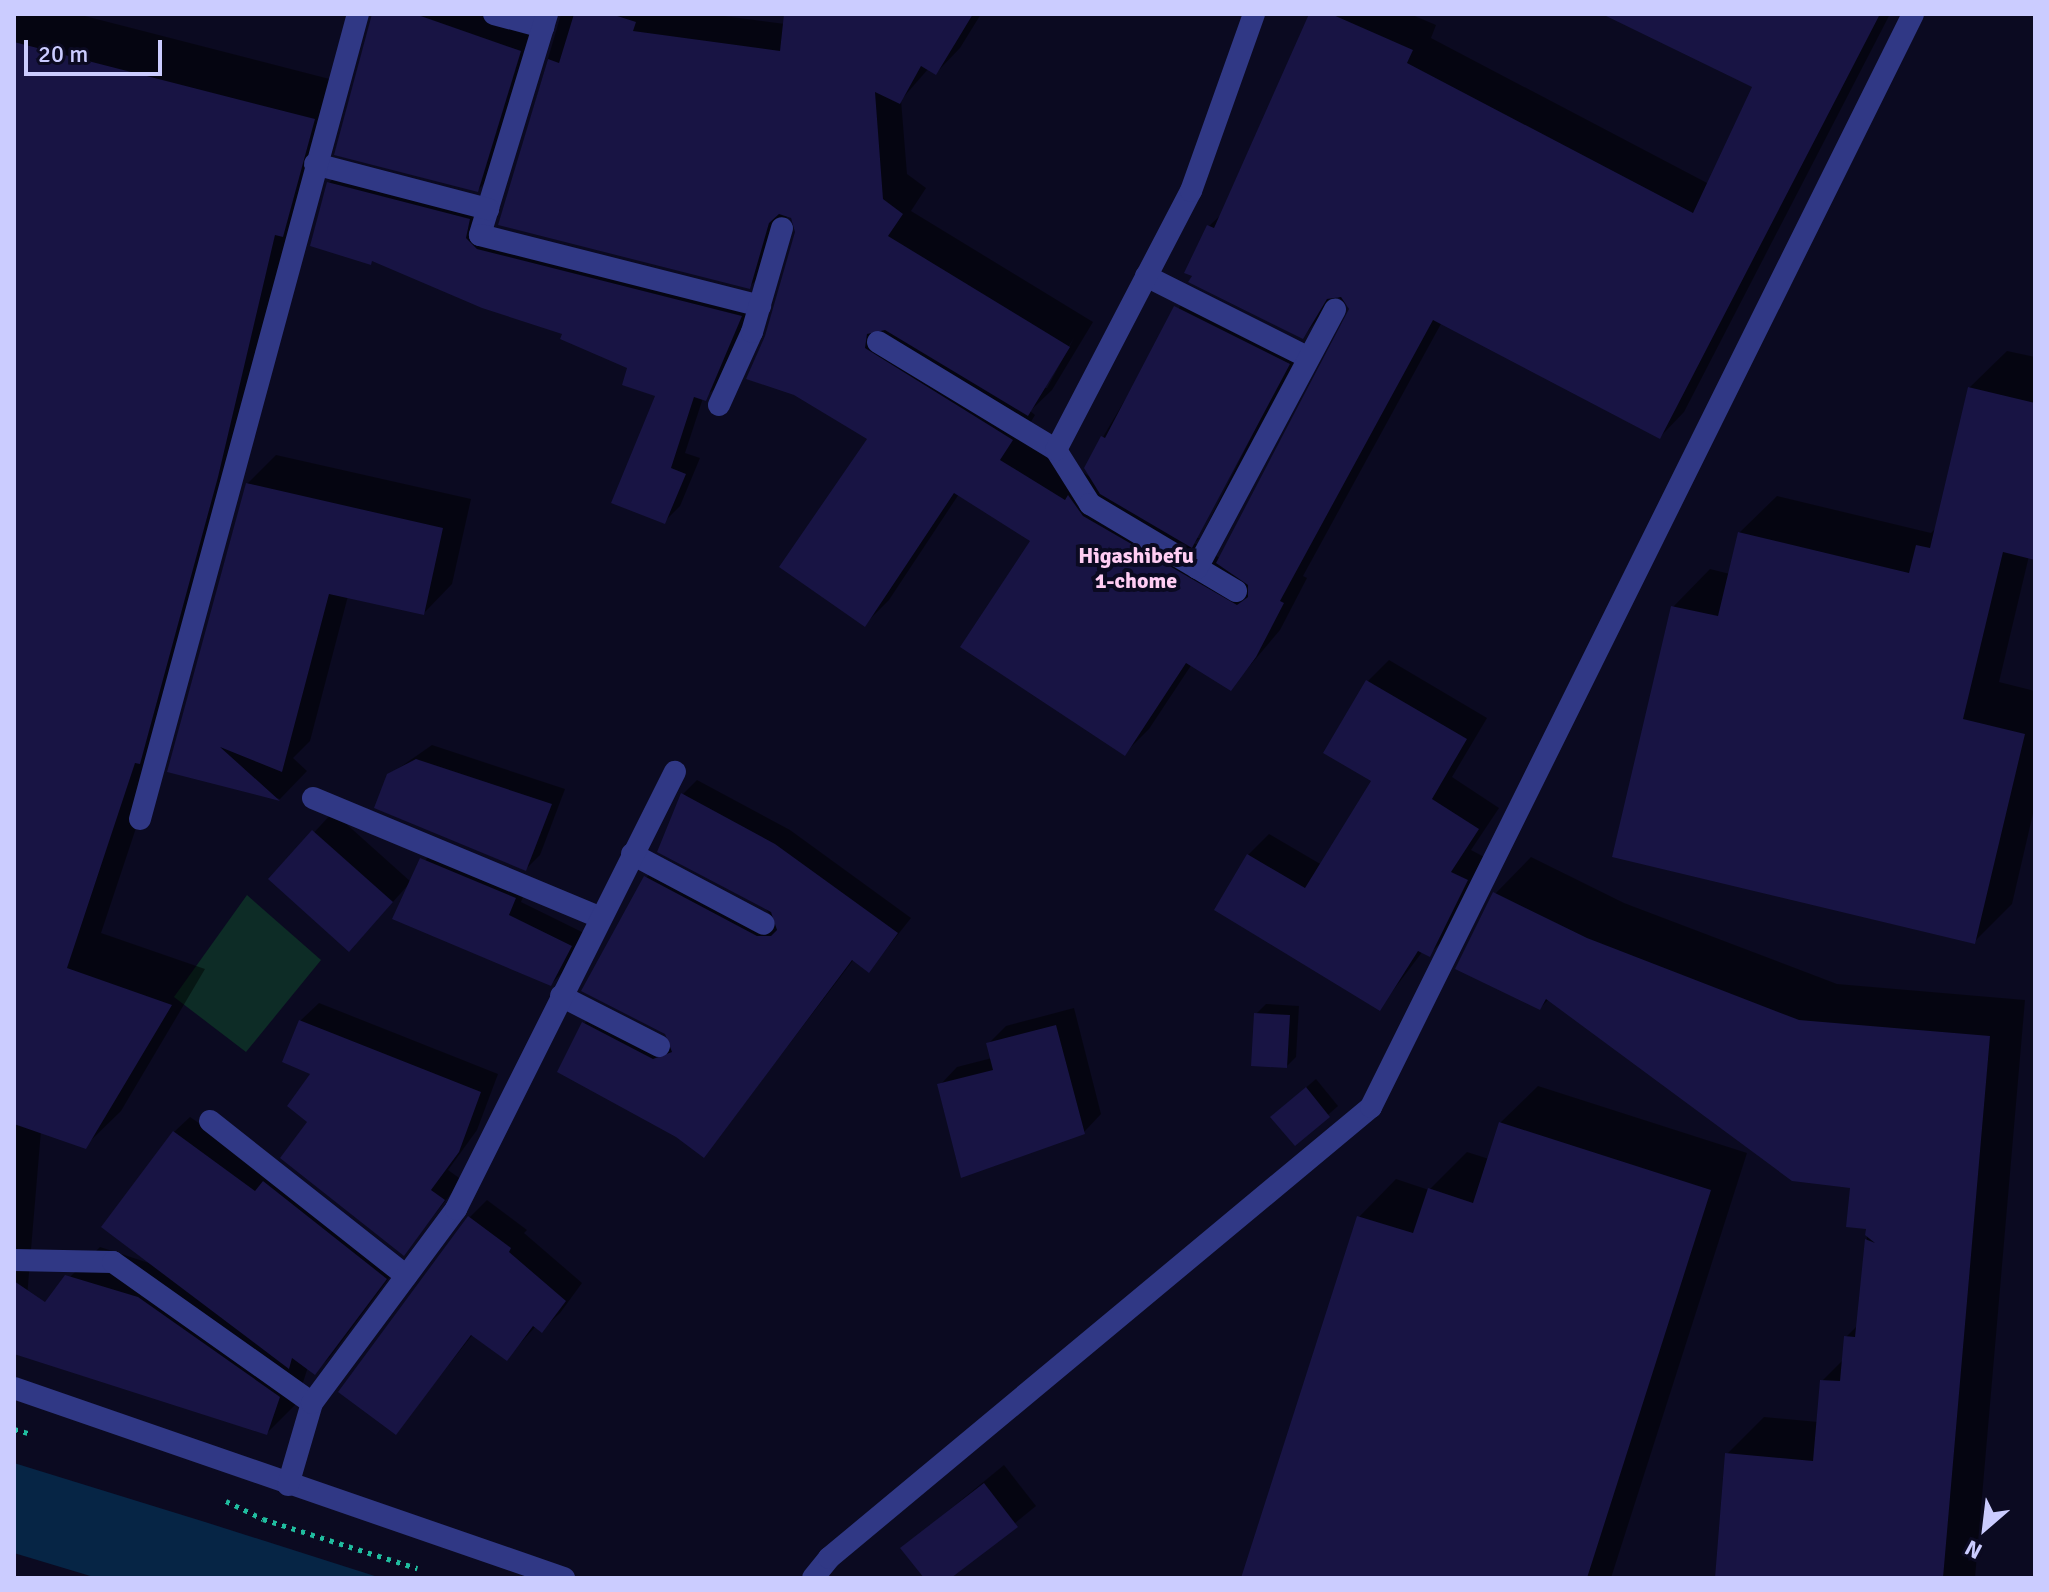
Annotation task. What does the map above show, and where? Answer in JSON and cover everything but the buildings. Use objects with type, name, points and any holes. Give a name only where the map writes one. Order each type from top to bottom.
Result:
[{"type":"street","points":[[140,819],[358,14]]},
{"type":"street","points":[[494,14],[545,21],[480,235],[760,306]]},
{"type":"street","points":[[1056,450],[1191,191],[1254,14]]},
{"type":"street","points":[[813,1578],[829,1558],[1371,1107],[1913,14]]},
{"type":"street","points":[[315,164],[488,209]]},
{"type":"street","points":[[719,405],[760,306],[782,228]]},
{"type":"street","points":[[1146,276],[1309,358]]},
{"type":"street","points":[[1197,568],[1335,310]]},
{"type":"street","points":[[878,342],[1056,450],[1090,504],[1236,591]]},
{"type":"street","points":[[288,1485],[312,1403],[456,1209],[599,917],[675,772]]},
{"type":"street","points":[[313,798],[599,917]]},
{"type":"street","points":[[632,854],[764,924]]},
{"type":"street","points":[[561,996],[659,1046]]},
{"type":"street","points":[[210,1121],[406,1276]]},
{"type":"street","points":[[14,1260],[113,1262],[312,1403]]},
{"type":"street","points":[[14,1388],[564,1578]]},
{"type":"green space","points":[[247,895],[321,960],[246,1052],[174,997]]},
{"type":"water","points":[[14,1463],[381,1578],[97,1578],[14,1553]]},
{"type":"district","name":"Higashibefu 1-chome","points":[[1136,568]]}]
